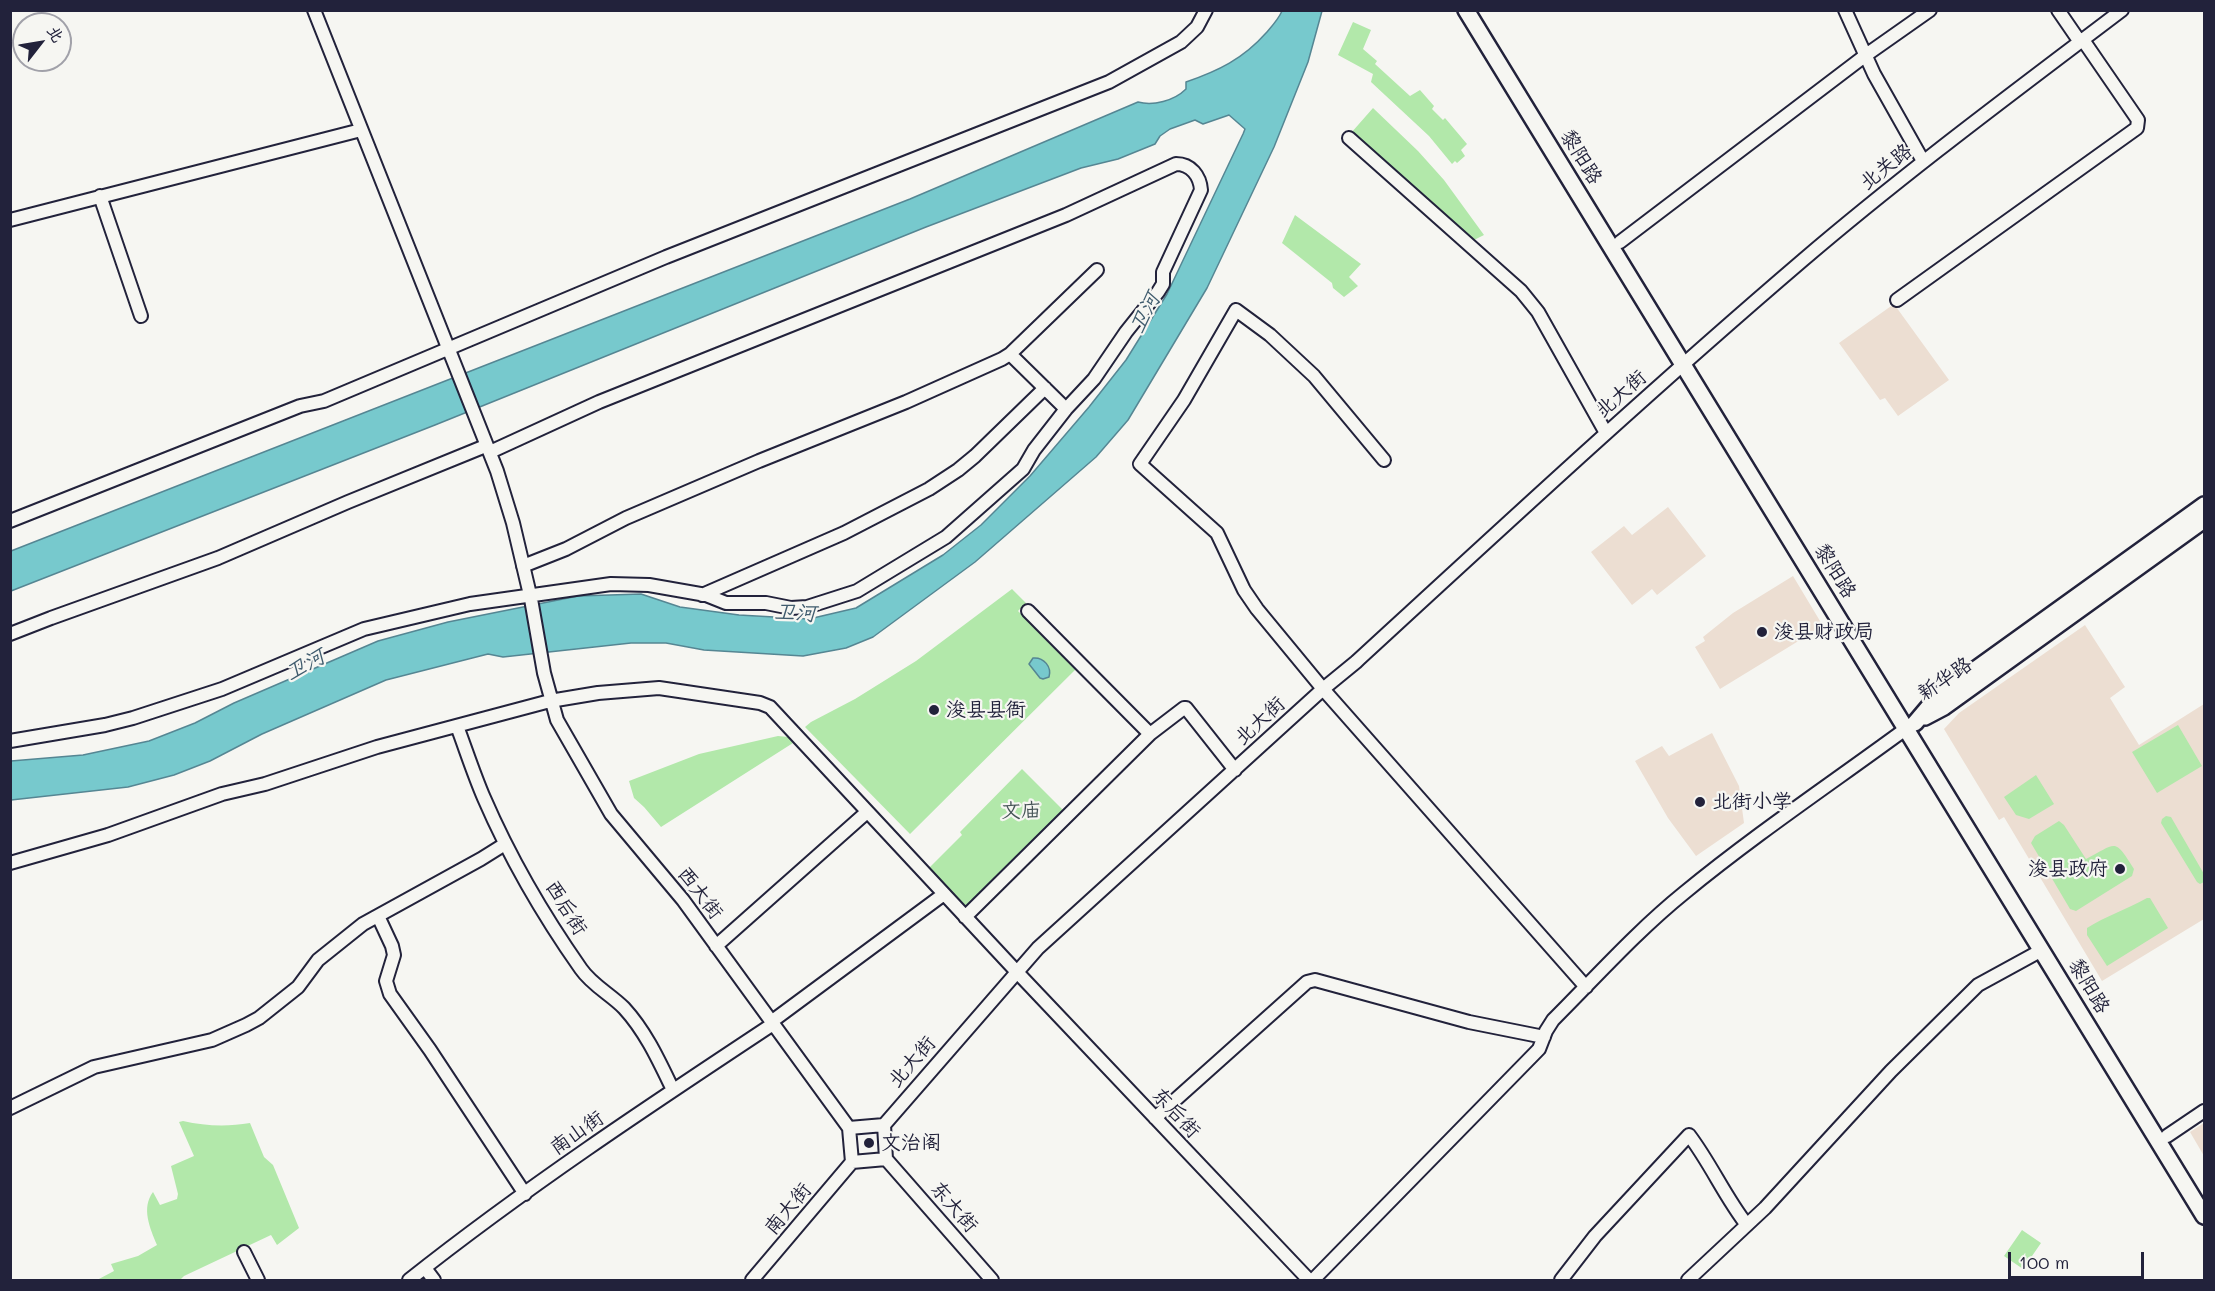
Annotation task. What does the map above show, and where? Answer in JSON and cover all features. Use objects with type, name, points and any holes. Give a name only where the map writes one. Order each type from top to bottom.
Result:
[{"type":"main road","name":"黎阳路","points":[[1466,10],[1688,362],[1911,726],[2205,1196]]},
{"type":"main road","name":"黎阳路","points":[[1478,10],[1620,242],[1688,362]]},
{"type":"main road","name":"新华路","points":[[1911,726],[1937,697],[2205,505]]},
{"type":"main road","name":"新华路","points":[[1911,726],[1944,707],[2203,524]]},
{"type":"main road","name":"黎阳路","points":[[1911,726],[2042,950],[2205,1216]]},
{"type":"street","name":"西大街","points":[[314,10],[482,433],[513,523],[530,597],[543,670],[557,720],[611,814],[683,900],[849,1128]]},
{"type":"street","points":[[10,521],[300,406],[324,401],[451,355],[666,257],[1109,82],[1181,42],[1197,27],[1206,10]]},
{"type":"street","points":[[1845,10],[1901,124],[1923,161]]},
{"type":"street","points":[[1620,242],[1930,10]]},
{"type":"street","points":[[1897,300],[2137,128],[2138,120],[2058,10]]},
{"type":"street","name":"北关路","points":[[1688,362],[1803,260],[1923,161],[2122,10]]},
{"type":"street","points":[[10,220],[361,130]]},
{"type":"street","points":[[1349,138],[1521,291],[1538,312],[1606,433]]},
{"type":"street","points":[[10,634],[218,558],[486,450],[599,402],[1066,215],[1176,164],[1182,164],[1194,170],[1200,182],[1201,190],[1163,272],[1163,284],[1094,379],[1066,409],[1034,450],[1023,470],[946,537],[857,591],[807,607],[791,608],[766,603],[726,603],[702,595],[649,585],[611,584],[470,604],[364,629],[222,689],[133,718],[10,741]]},
{"type":"street","points":[[100,196],[141,316]]},
{"type":"street","points":[[523,566],[566,549],[626,518],[906,402],[1010,354],[1097,270]]},
{"type":"street","points":[[1384,460],[1314,376],[1270,335],[1236,310],[1184,400],[1140,464],[1217,533],[1244,590],[1257,609],[1323,689],[1586,987]]},
{"type":"street","points":[[1010,354],[1066,409]]},
{"type":"street","name":"北大街","points":[[884,1125],[1016,971],[1064,923],[1235,771],[1323,689],[1356,662],[1606,433],[1688,362]]},
{"type":"street","points":[[702,595],[844,533],[928,489],[975,456],[1020,415],[1045,388]]},
{"type":"street","points":[[1028,611],[1150,734]]},
{"type":"street","name":"东后街","points":[[10,863],[108,835],[222,794],[265,784],[377,747],[550,701],[598,693],[659,688],[760,703],[770,707],[965,917],[1311,1281]]},
{"type":"street","points":[[965,917],[1150,734],[1178,712],[1186,708],[1235,771]]},
{"type":"street","name":"西后街","points":[[457,726],[484,798],[505,844],[546,916],[582,971],[625,1009],[639,1028],[651,1045],[674,1090]]},
{"type":"street","points":[[1311,1281],[1539,1049],[1553,1020],[1631,940],[1685,892],[1756,837],[1911,726]]},
{"type":"street","points":[[716,946],[867,812]]},
{"type":"street","points":[[10,1108],[94,1067],[212,1040],[246,1025],[259,1018],[298,987],[318,960],[358,927],[481,860],[505,844]]},
{"type":"street","name":"南山街","points":[[409,1281],[525,1194],[772,1023],[944,894]]},
{"type":"street","points":[[378,916],[388,934],[394,956],[386,981],[390,994],[525,1194]]},
{"type":"street","points":[[1688,1281],[1747,1225],[1832,1137],[1891,1071],[1978,985],[2042,950]]},
{"type":"street","points":[[1155,1118],[1307,982],[1315,980],[1469,1022],[1544,1037]]},
{"type":"street","points":[[2168,1136],[2205,1112]]},
{"type":"street","points":[[884,1125],[886,1160],[852,1162],[849,1128],[884,1125]]},
{"type":"street","points":[[1561,1281],[1594,1236],[1689,1135],[1702,1152],[1733,1208],[1747,1225]]},
{"type":"street","name":"东大街","points":[[886,1160],[992,1281]]},
{"type":"street","name":"南大街","points":[[752,1281],[852,1162]]},
{"type":"street","points":[[244,1252],[258,1281]]},
{"type":"street","points":[[424,1268],[434,1281]]},
{"type":"shaded area","points":[[1894,304],[1949,380],[1898,416],[1885,398],[1880,400],[1839,343]]},
{"type":"shaded area","points":[[1668,507],[1706,556],[1657,595],[1652,589],[1632,605],[1591,552],[1624,526],[1632,535]]},
{"type":"shaded area","name":"浚县财政局","points":[[1793,576],[1823,626],[1720,689],[1695,647],[1705,641],[1703,637],[1733,613]]},
{"type":"shaded area","name":"浚县政府","points":[[2085,625],[2125,687],[2110,698],[2139,745],[2204,704],[2204,919],[2102,981],[2004,817],[1999,820],[1944,729],[1959,713]]},
{"type":"shaded area","name":"北街小学","points":[[1712,733],[1739,786],[1744,823],[1696,856],[1668,818],[1635,761],[1662,746],[1669,756]]},
{"type":"shaded area","points":[[2204,1123],[2204,1156],[2190,1132]]},
{"type":"green space","points":[[1353,22],[1371,30],[1363,49],[1377,61],[1375,64],[1410,96],[1420,90],[1434,106],[1432,109],[1443,120],[1445,118],[1467,144],[1461,150],[1465,156],[1457,163],[1455,161],[1452,164],[1429,136],[1371,82],[1373,74],[1338,55]]},
{"type":"green space","points":[[1373,108],[1418,151],[1444,180],[1484,235],[1472,241],[1351,133]]},
{"type":"green space","points":[[1295,215],[1361,264],[1349,277],[1358,286],[1344,297],[1333,288],[1332,283],[1282,243]]},
{"type":"green space","name":"浚县县衙","points":[[1012,589],[1026,603],[1018,611],[1076,669],[910,834],[805,727],[916,661]]},
{"type":"green space","points":[[2178,725],[2202,766],[2157,793],[2132,752]]},
{"type":"green space","points":[[778,736],[788,737],[793,743],[661,827],[634,798],[629,781],[699,754]]},
{"type":"green space","name":"文庙","points":[[1022,769],[1063,810],[968,908],[928,869],[962,835],[960,832]]},
{"type":"green space","points":[[2036,775],[2054,804],[2029,819],[2016,815],[2004,797]]},
{"type":"green space","points":[[2166,816],[2171,817],[2204,874],[2204,882],[2200,884],[2197,882],[2161,823]]},
{"type":"green space","points":[[2059,821],[2086,859],[2114,846],[2122,852],[2134,869],[2132,876],[2076,911],[2070,909],[2031,843],[2035,836]]},
{"type":"green space","points":[[2150,898],[2168,928],[2107,966],[2087,935],[2087,928]]},
{"type":"green space","points":[[179,1122],[216,1125],[250,1123],[264,1157],[273,1165],[299,1228],[277,1245],[271,1235],[184,1276],[180,1280],[97,1280],[114,1271],[111,1264],[138,1256],[157,1245],[148,1218],[149,1198],[153,1192],[160,1205],[177,1199],[178,1194],[171,1166],[194,1156]]},
{"type":"green space","points":[[2022,1230],[2041,1243],[2023,1269],[2004,1256]]},
{"type":"water","points":[[1282,11],[1322,11],[1308,62],[1274,147],[1207,288],[1128,420],[1096,457],[975,562],[873,637],[846,648],[803,656],[704,650],[666,643],[631,643],[503,657],[488,654],[386,680],[262,734],[210,761],[174,775],[128,787],[11,800],[11,761],[83,755],[149,741],[195,723],[234,703],[378,641],[448,622],[578,596],[641,594],[680,607],[739,615],[809,619],[856,608],[943,555],[981,525],[1030,476],[1126,360],[1167,294],[1243,134],[1245,129],[1229,115],[1203,124],[1195,120],[1170,129],[1160,136],[1155,144],[1118,159],[1081,168],[926,227],[435,425],[11,591],[11,551],[910,199],[1138,102],[1163,102],[1186,89],[1186,82],[1219,69],[1239,57],[1257,42]]},
{"type":"water","points":[[1033,658],[1041,659],[1046,663],[1050,673],[1049,677],[1040,678],[1029,664]]},
{"type":"place","name":"浚县财政局","points":[[1762,632]]},
{"type":"place","name":"浚县县衙","points":[[934,710]]},
{"type":"place","name":"北街小学","points":[[1700,802]]},
{"type":"place","name":"浚县政府","points":[[2120,869]]},
{"type":"place","name":"文治阁","points":[[869,1143]]},
{"type":"water label","name":"卫河","points":[[1145,313]]},
{"type":"water label","name":"卫河","points":[[795,613]]},
{"type":"water label","name":"卫河","points":[[305,665]]}]
